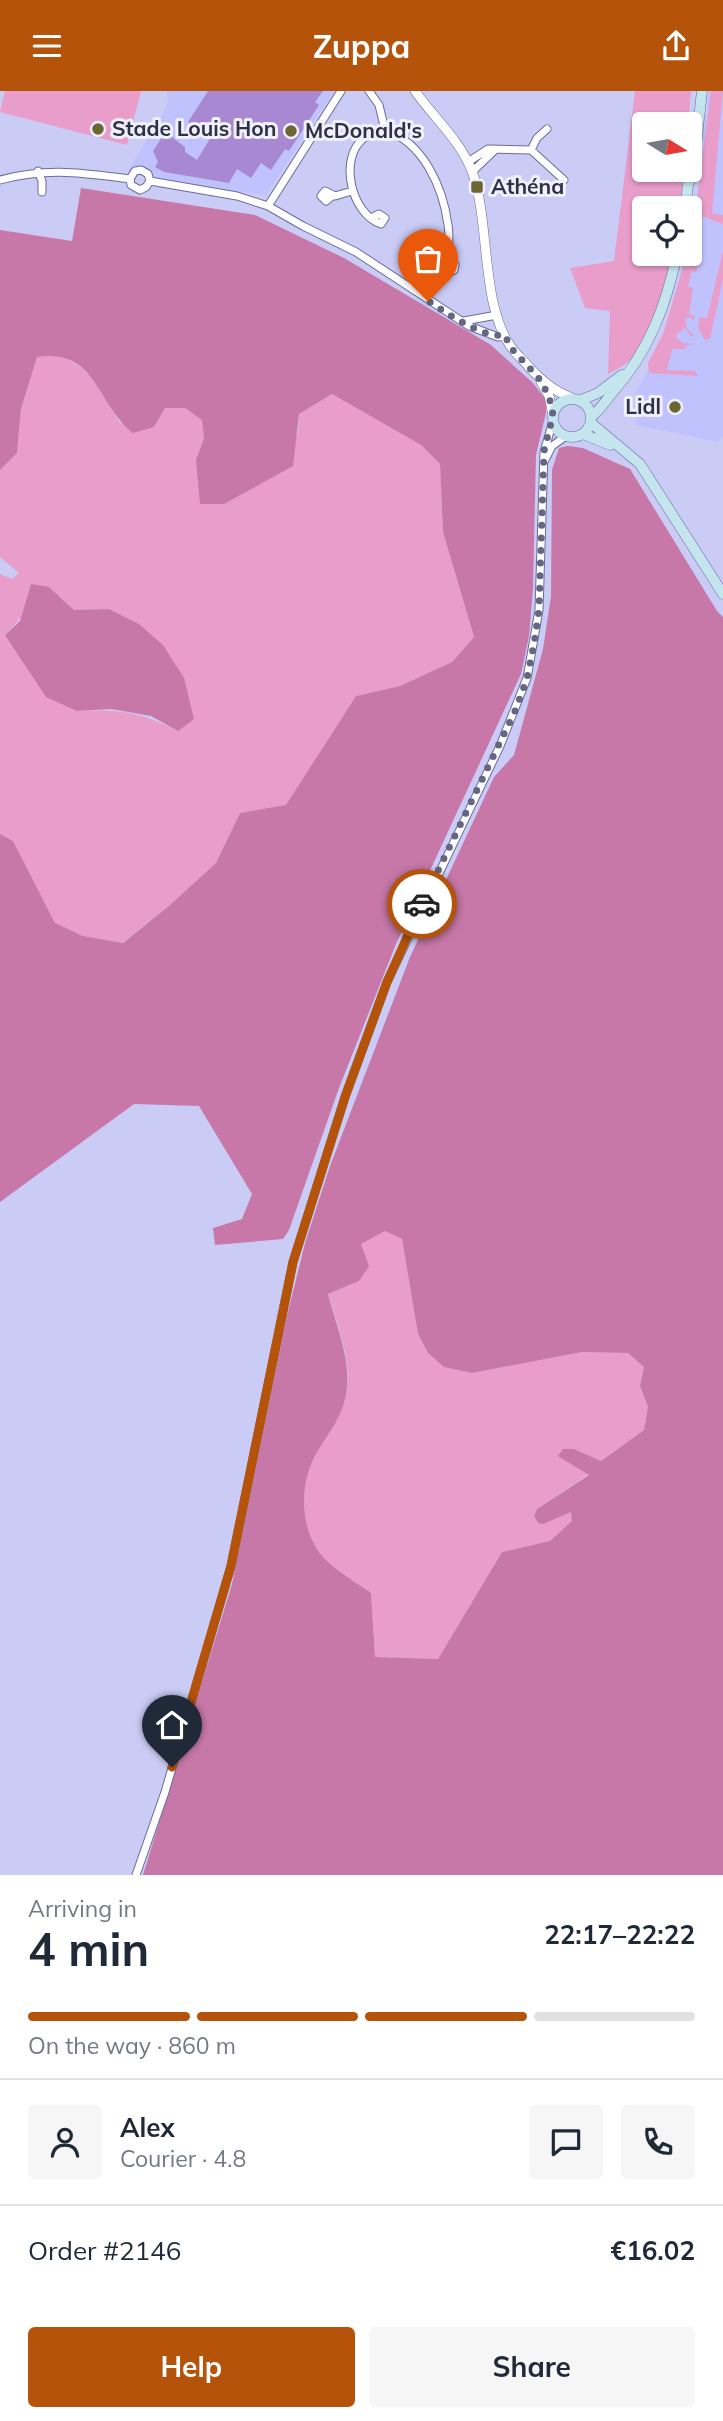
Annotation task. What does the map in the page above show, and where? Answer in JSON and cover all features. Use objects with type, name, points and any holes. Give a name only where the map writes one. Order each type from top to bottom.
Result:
[{"type":"main road","points":[[693,112],[695,91]]},
{"type":"main road","points":[[687,196],[694,163],[702,91]]},
{"type":"main road","points":[[583,434],[640,358],[660,315],[674,266]]},
{"type":"main road","points":[[618,446],[583,434],[566,436],[557,430],[553,418],[559,403],[610,385],[640,358]]},
{"type":"main road","points":[[576,399],[588,407],[591,420],[640,464],[723,594]]},
{"type":"street","points":[[268,206],[341,91]]},
{"type":"street","points":[[369,91],[379,105],[385,129]]},
{"type":"street","points":[[415,91],[455,141],[472,172],[498,315],[510,347],[538,377],[557,392],[576,399]]},
{"type":"street","points":[[370,218],[352,191],[352,155],[365,137],[385,129],[407,140],[428,168],[439,189],[449,228],[449,258]]},
{"type":"street","points":[[531,150],[537,138],[547,129]]},
{"type":"street","points":[[468,162],[488,149],[531,150],[564,180]]},
{"type":"street","points":[[472,172],[496,149]]},
{"type":"street","points":[[141,170],[148,174],[149,181],[146,187],[140,190],[131,185],[130,179],[135,171],[141,170]]},
{"type":"street","points":[[0,180],[38,171],[80,171],[130,179]]},
{"type":"street","points":[[38,171],[42,192]]},
{"type":"street","points":[[149,181],[237,196],[268,206],[356,252],[428,301],[478,330],[498,337],[505,335]]},
{"type":"street","points":[[332,196],[352,191]]},
{"type":"street","points":[[464,321],[498,315]]},
{"type":"street","points":[[136,1875],[165,1793],[231,1566],[293,1262],[345,1097],[387,982],[500,746],[527,678],[539,610],[544,460],[553,418],[549,396],[538,377]]},
{"type":"street","points":[[544,460],[552,446],[566,436]]},
{"type":"shaded area","name":"Stade Louis Hon","points":[[5,91],[141,91],[127,145],[0,112]]},
{"type":"shaded area","points":[[167,91],[334,91],[266,195],[185,184],[128,171],[168,104]]},
{"type":"shaded area","points":[[635,91],[691,91],[689,112],[632,112]]},
{"type":"shaded area","points":[[709,91],[723,91],[723,437],[717,442],[636,425],[635,394],[665,342],[682,266],[702,266],[702,196],[697,196],[698,182],[702,182],[702,151]]},
{"type":"shaded area","points":[[711,91],[723,91],[712,213],[723,215],[723,224],[702,216],[702,196],[697,196],[699,182],[702,182]]},
{"type":"shaded area","points":[[632,115],[632,182],[682,182],[681,196],[632,196],[632,266],[669,266],[657,312],[644,341],[628,362],[608,374],[610,311],[585,308],[570,268],[614,261]]},
{"type":"shaded area","points":[[81,188],[255,215],[344,258],[491,345],[533,383],[546,400],[546,413],[536,455],[533,589],[529,636],[521,674],[396,944],[339,1088],[289,1230],[283,1239],[215,1245],[213,1228],[242,1219],[252,1194],[199,1106],[134,1104],[0,1202],[0,834],[13,841],[55,923],[83,936],[123,943],[216,863],[240,813],[286,805],[356,696],[400,686],[452,662],[474,637],[443,532],[440,464],[421,445],[332,394],[299,414],[293,466],[224,504],[200,504],[196,460],[204,438],[202,420],[185,408],[165,408],[154,427],[133,433],[111,408],[84,369],[57,356],[37,357],[21,409],[17,453],[0,470],[0,230],[72,241]]},
{"type":"shaded area","points":[[723,251],[723,279],[710,339],[705,340],[698,328],[700,317],[707,318]]},
{"type":"shaded area","points":[[683,266],[698,266],[696,272],[692,271],[688,287],[693,288],[689,314],[695,316],[694,321],[690,317],[685,319],[687,329],[694,335],[691,336],[685,328],[675,336],[683,343],[698,344],[686,345],[685,349],[672,349],[667,370],[695,371],[698,376],[649,373],[648,363],[663,334]]},
{"type":"shaded area","points":[[56,354],[88,373],[120,423],[154,427],[165,408],[185,408],[203,420],[204,438],[196,460],[298,434],[299,414],[332,394],[421,445],[440,464],[443,532],[474,637],[452,662],[400,686],[356,696],[286,806],[240,813],[216,863],[170,905],[122,943],[83,936],[55,923],[13,841],[0,834],[0,574],[12,579],[19,573],[0,557],[0,470],[17,453],[21,409],[37,356]],"holes":[[[49,587],[74,610],[109,609],[139,624],[163,645],[178,731],[129,713],[77,711],[5,635]]]},
{"type":"shaded area","points":[[559,448],[583,448],[630,469],[723,617],[723,1875],[143,1875],[232,1584],[286,1320],[305,1243],[330,1166],[410,957],[494,777],[514,755],[543,649],[551,596],[552,470]],"holes":[[[385,1231],[402,1239],[418,1334],[428,1353],[444,1367],[472,1373],[582,1352],[628,1353],[644,1367],[640,1386],[648,1407],[644,1430],[601,1461],[574,1449],[563,1449],[558,1456],[589,1475],[537,1509],[534,1516],[538,1523],[543,1524],[571,1512],[572,1521],[550,1541],[502,1552],[438,1659],[375,1657],[371,1593],[327,1561],[318,1550],[311,1538],[304,1511],[304,1496],[310,1469],[338,1419],[346,1394],[345,1356],[328,1294],[359,1281],[369,1266],[361,1244]]]},
{"type":"shaded area","points":[[31,584],[49,587],[74,610],[109,609],[139,624],[163,645],[184,678],[194,719],[178,731],[151,716],[111,709],[77,711],[46,697],[5,635],[20,621]]},
{"type":"shaded area","points":[[385,1231],[402,1239],[418,1334],[428,1353],[444,1367],[472,1373],[582,1352],[628,1353],[644,1367],[640,1386],[648,1407],[644,1430],[601,1461],[574,1449],[559,1456],[589,1474],[537,1509],[534,1516],[538,1523],[545,1523],[572,1511],[572,1521],[550,1541],[502,1552],[438,1659],[375,1657],[371,1593],[327,1561],[318,1550],[311,1538],[304,1511],[306,1482],[310,1469],[341,1411],[348,1381],[346,1356],[328,1294],[359,1281],[361,1244]]},
{"type":"building","points":[[208,91],[323,91],[315,102],[319,105],[289,151],[285,149],[271,170],[261,163],[251,178],[237,169],[229,183],[164,172],[155,167],[158,162],[153,151],[166,131],[172,132],[173,138],[185,147],[185,152],[197,160],[211,137],[188,122]]},
{"type":"way so far","points":[[422,904],[500,746],[527,678],[539,610],[544,451],[553,421],[549,396],[538,377],[510,347],[505,335],[498,337],[478,330],[428,301]]},
{"type":"place","name":"Stade Louis Hon","points":[[98,129]]},
{"type":"place","name":"McDonald's","points":[[291,131]]},
{"type":"place","name":"Athéna","points":[[477,187]]},
{"type":"place","name":"Lidl","points":[[675,407]]},
{"type":"route","points":[[172,1767],[231,1566],[293,1262],[345,1097],[387,982],[422,904]]}]
